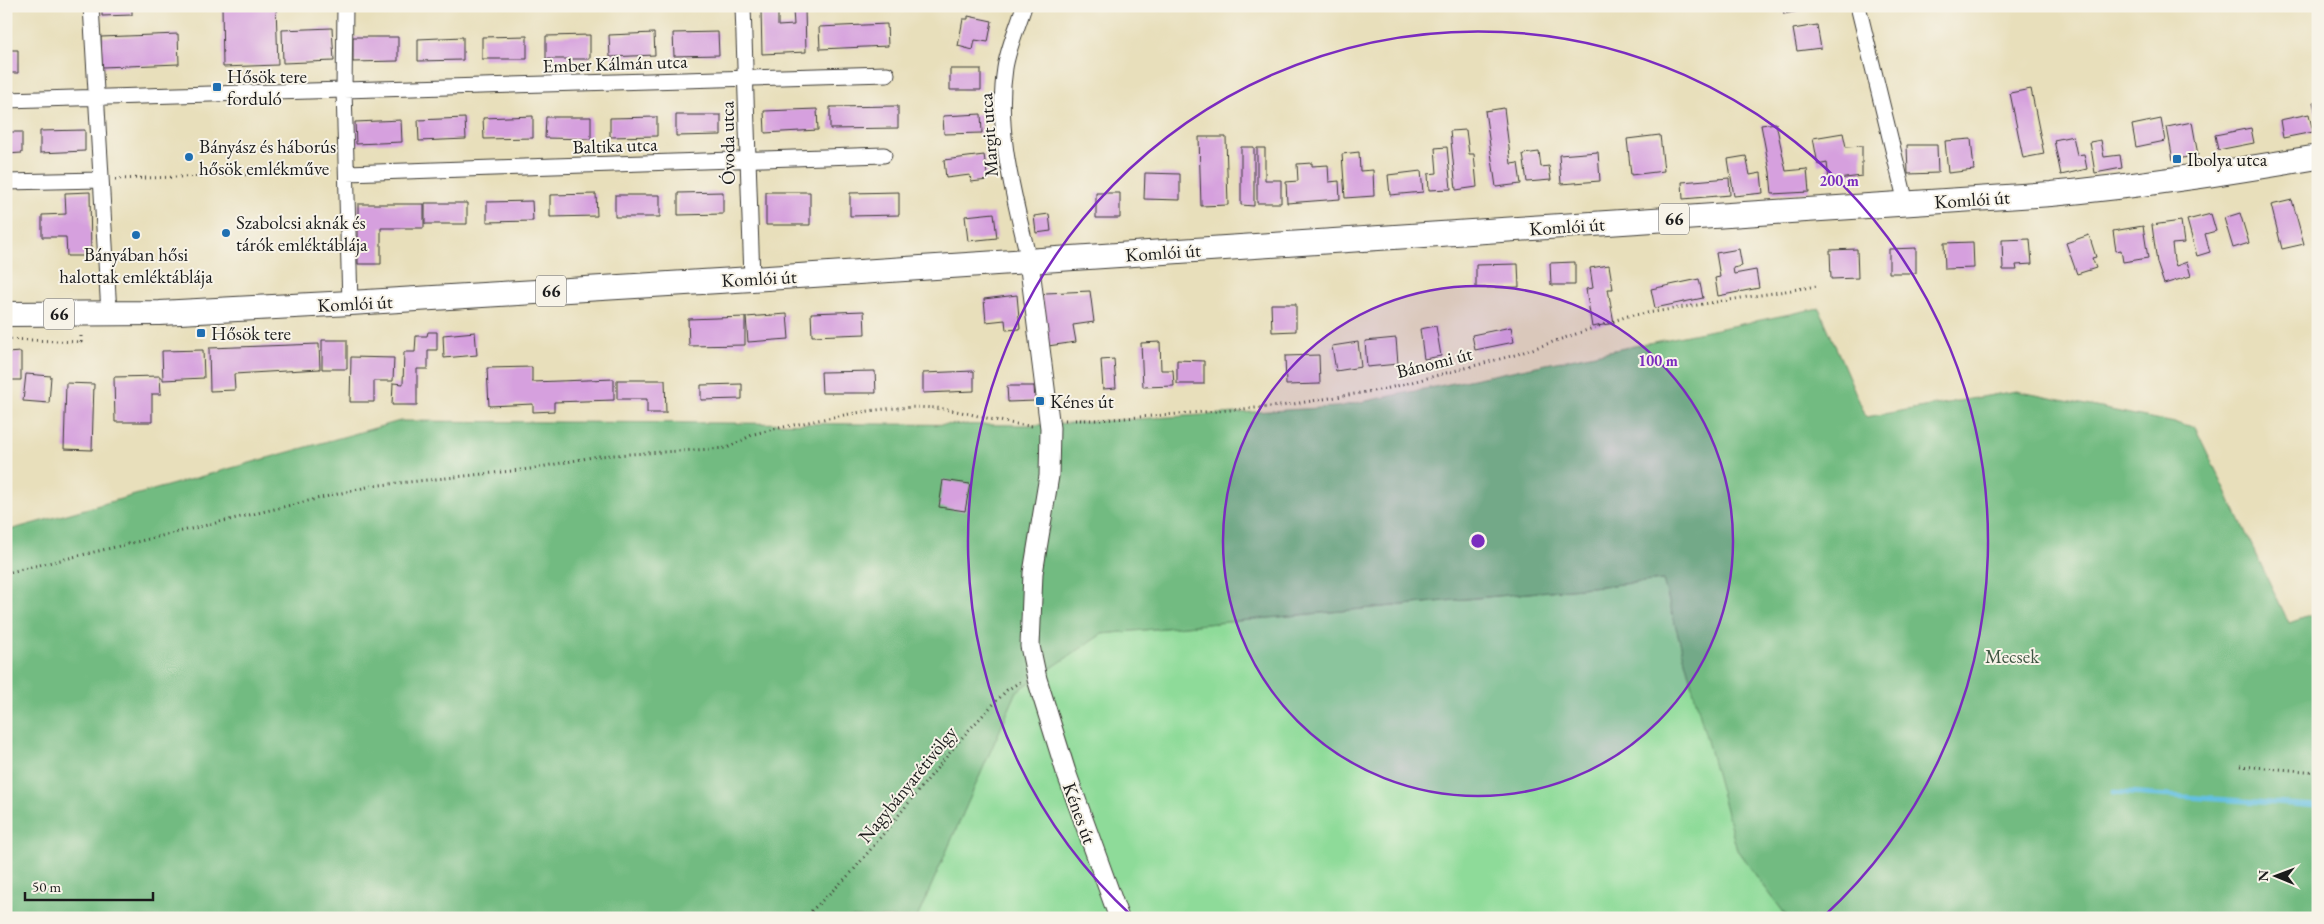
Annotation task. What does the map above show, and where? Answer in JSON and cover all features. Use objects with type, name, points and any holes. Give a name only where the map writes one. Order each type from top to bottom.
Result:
[{"type":"main road","name":"Komlói út","points":[[6,314],[160,313],[350,303],[752,279],[1906,204],[2127,187],[2204,177],[2318,157]]},
{"type":"street","points":[[91,6],[109,313]]},
{"type":"street","points":[[345,6],[344,90],[350,303]]},
{"type":"street","name":"Óvoda utca","points":[[743,6],[752,279]]},
{"type":"street","name":"Margit utca","points":[[1024,6],[1005,67],[1002,107],[1006,160],[1029,261]]},
{"type":"street","points":[[1858,6],[1906,204]]},
{"type":"street","name":"Ember Kálmán utca","points":[[344,90],[887,74]]},
{"type":"street","points":[[6,100],[344,90]]},
{"type":"street","name":"Baltika utca","points":[[347,173],[884,156]]},
{"type":"street","points":[[6,182],[100,180]]},
{"type":"street","name":"Kénes út","points":[[1029,261],[1050,424],[1049,476],[1033,573],[1030,646],[1035,672],[1066,772],[1119,918]]},
{"type":"path","points":[[100,180],[286,172],[347,173]]},
{"type":"path","name":"Bánomi út","points":[[6,573],[371,486],[530,468],[598,456],[727,448],[754,434],[774,429],[901,407],[937,408],[1018,426],[1281,406],[1385,388],[1515,355],[1628,316],[1816,286]]},
{"type":"path","name":"Nagybányarétivölgy","points":[[804,918],[852,872],[965,734],[1007,690],[1035,672]]},
{"type":"path","points":[[2240,766],[2318,772]]},
{"type":"green space","name":"Mecsek","points":[[1819,308],[1866,417],[2016,391],[2195,427],[2289,623],[2318,613],[2318,918],[1788,918],[1737,850],[1663,580],[1102,634],[1017,691],[917,918],[6,918],[6,531],[400,421],[1035,425],[1337,407]]},
{"type":"green space","points":[[1664,580],[1737,850],[1788,918],[917,918],[1017,691],[1102,634]]},
{"type":"building","points":[[102,6],[132,6],[132,15],[102,16]]},
{"type":"building","points":[[222,6],[276,6],[278,65],[223,67]]},
{"type":"building","points":[[1783,6],[1819,6],[1819,7],[1784,14]]},
{"type":"building","points":[[805,9],[806,52],[762,54],[761,11],[778,10],[778,26],[794,25],[793,10]]},
{"type":"building","points":[[968,16],[992,21],[988,42],[975,40],[973,50],[958,46],[963,19],[968,19]]},
{"type":"building","points":[[887,24],[888,46],[820,49],[819,27]]},
{"type":"building","points":[[1817,25],[1821,48],[1797,51],[1793,29]]},
{"type":"building","points":[[332,28],[334,61],[283,63],[282,30]]},
{"type":"building","points":[[718,32],[719,55],[674,56],[673,33]]},
{"type":"building","points":[[654,33],[655,55],[610,57],[609,35]]},
{"type":"building","points":[[178,34],[179,64],[102,67],[101,37]]},
{"type":"building","points":[[590,35],[590,59],[546,59],[546,36]]},
{"type":"building","points":[[527,36],[527,59],[482,59],[482,37]]},
{"type":"building","points":[[353,37],[398,37],[398,61],[353,62]]},
{"type":"building","points":[[463,37],[463,60],[418,61],[418,39]]},
{"type":"building","points":[[6,50],[18,50],[18,73],[6,73]]},
{"type":"building","points":[[950,69],[981,69],[981,90],[950,90]]},
{"type":"building","points":[[2031,89],[2044,154],[2023,158],[2010,93]]},
{"type":"building","points":[[2318,101],[2318,119],[2317,119],[2313,102]]},
{"type":"building","points":[[898,106],[898,128],[830,129],[830,107]]},
{"type":"building","points":[[1504,108],[1511,164],[1518,163],[1521,184],[1496,187],[1485,111]]},
{"type":"building","points":[[817,109],[818,130],[765,133],[764,111]]},
{"type":"building","points":[[981,114],[982,133],[944,134],[943,116]]},
{"type":"building","points":[[2309,114],[2313,132],[2283,138],[2280,120]]},
{"type":"building","points":[[676,115],[721,115],[721,135],[676,136]]},
{"type":"building","points":[[533,116],[533,138],[484,139],[483,118]]},
{"type":"building","points":[[546,117],[591,117],[591,139],[545,138]]},
{"type":"building","points":[[657,117],[657,136],[610,137],[610,118]]},
{"type":"building","points":[[465,118],[466,139],[419,141],[418,120]]},
{"type":"building","points":[[2161,119],[2165,141],[2136,147],[2132,125]]},
{"type":"building","points":[[401,120],[402,142],[356,144],[355,122]]},
{"type":"building","points":[[2192,122],[2198,155],[2173,160],[2167,127]]},
{"type":"building","points":[[1776,123],[1786,171],[1807,169],[1809,192],[1772,194],[1761,125]]},
{"type":"building","points":[[2251,128],[2254,143],[2218,150],[2215,135]]},
{"type":"building","points":[[85,130],[85,151],[40,153],[40,131]]},
{"type":"building","points":[[1466,130],[1469,154],[1474,154],[1477,187],[1456,190],[1450,131]]},
{"type":"building","points":[[6,132],[22,132],[22,153],[6,154]]},
{"type":"building","points":[[1843,133],[1846,147],[1862,146],[1862,176],[1829,180],[1827,163],[1818,165],[1813,138]]},
{"type":"building","points":[[1660,135],[1664,171],[1631,175],[1627,139]]},
{"type":"building","points":[[2073,136],[2077,155],[2084,154],[2087,169],[2061,175],[2054,140]]},
{"type":"building","points":[[1199,137],[1226,137],[1228,205],[1201,206]]},
{"type":"building","points":[[1971,139],[1974,170],[1948,173],[1945,141]]},
{"type":"building","points":[[2101,140],[2104,157],[2120,155],[2122,168],[2095,173],[2090,142]]},
{"type":"building","points":[[1907,145],[1937,145],[1938,173],[1908,174]]},
{"type":"building","points":[[1241,147],[1254,147],[1254,206],[1241,205]]},
{"type":"building","points":[[1447,147],[1451,189],[1429,190],[1428,174],[1437,173],[1435,148]]},
{"type":"building","points":[[1257,148],[1265,148],[1265,180],[1281,180],[1281,203],[1257,203]]},
{"type":"building","points":[[1359,152],[1360,171],[1373,170],[1374,196],[1345,198],[1342,154]]},
{"type":"building","points":[[1539,152],[1541,167],[1549,166],[1551,180],[1527,182],[1523,154]]},
{"type":"building","points":[[1598,152],[1600,181],[1561,184],[1559,155]]},
{"type":"building","points":[[984,155],[988,180],[971,182],[970,175],[946,178],[944,160]]},
{"type":"building","points":[[1746,156],[1750,175],[1761,173],[1763,193],[1734,196],[1728,159]]},
{"type":"building","points":[[1312,163],[1312,166],[1328,165],[1329,182],[1339,181],[1340,199],[1287,203],[1286,182],[1298,181],[1297,164]]},
{"type":"building","points":[[1421,171],[1423,192],[1390,195],[1388,175]]},
{"type":"building","points":[[1145,173],[1180,174],[1180,200],[1144,199]]},
{"type":"building","points":[[1729,178],[1730,195],[1683,199],[1682,182]]},
{"type":"building","points":[[90,192],[91,256],[67,256],[66,237],[42,237],[42,215],[66,214],[65,193]]},
{"type":"building","points":[[723,192],[723,214],[678,215],[678,193]]},
{"type":"building","points":[[766,192],[810,192],[810,225],[766,225]]},
{"type":"building","points":[[899,192],[899,215],[850,216],[850,193]]},
{"type":"building","points":[[1096,193],[1120,193],[1120,218],[1096,218]]},
{"type":"building","points":[[596,194],[597,216],[550,217],[550,195]]},
{"type":"building","points":[[615,195],[660,195],[660,217],[615,217]]},
{"type":"building","points":[[2292,200],[2304,244],[2282,249],[2271,205]]},
{"type":"building","points":[[532,201],[533,221],[487,222],[487,202]]},
{"type":"building","points":[[425,203],[467,203],[467,224],[425,224]]},
{"type":"building","points":[[358,204],[424,204],[424,228],[381,228],[381,264],[358,264]]},
{"type":"building","points":[[994,213],[997,238],[968,241],[965,216]]},
{"type":"building","points":[[2240,213],[2249,243],[2233,248],[2224,218]]},
{"type":"building","points":[[1049,214],[1051,231],[1036,233],[1034,216]]},
{"type":"building","points":[[2211,214],[2216,231],[2205,234],[2210,252],[2197,256],[2187,220]]},
{"type":"building","points":[[2181,221],[2184,243],[2172,244],[2174,260],[2176,266],[2187,262],[2191,276],[2164,284],[2157,263],[2152,225]]},
{"type":"building","points":[[2143,226],[2148,258],[2123,262],[2121,250],[2116,251],[2113,231]]},
{"type":"building","points":[[2089,235],[2096,257],[2092,258],[2096,268],[2077,274],[2066,243]]},
{"type":"building","points":[[2030,239],[2032,264],[2016,265],[2017,270],[2003,270],[2002,240]]},
{"type":"building","points":[[1973,242],[1974,268],[1945,269],[1944,243]]},
{"type":"building","points":[[1916,248],[1916,273],[1889,273],[1889,249]]},
{"type":"building","points":[[1739,249],[1742,266],[1733,268],[1734,274],[1756,270],[1759,288],[1718,296],[1715,278],[1720,277],[1716,253]]},
{"type":"building","points":[[1857,249],[1858,278],[1831,279],[1830,250]]},
{"type":"building","points":[[1575,262],[1575,285],[1551,285],[1550,263]]},
{"type":"building","points":[[1518,264],[1519,287],[1476,288],[1476,265]]},
{"type":"building","points":[[1609,265],[1613,289],[1608,289],[1614,323],[1592,327],[1586,289],[1593,288],[1590,268]]},
{"type":"building","points":[[1699,279],[1703,298],[1655,308],[1651,289]]},
{"type":"building","points":[[1090,291],[1094,322],[1073,325],[1076,342],[1048,346],[1041,298],[1046,293]]},
{"type":"building","points":[[1017,295],[1020,329],[1006,330],[1005,320],[986,322],[984,299]]},
{"type":"building","points":[[1271,304],[1296,304],[1296,331],[1272,332]]},
{"type":"building","points":[[864,311],[865,334],[812,336],[811,313]]},
{"type":"building","points":[[787,314],[789,339],[748,342],[746,317]]},
{"type":"building","points":[[745,317],[745,345],[689,346],[688,319]]},
{"type":"building","points":[[1436,326],[1441,356],[1424,359],[1420,329]]},
{"type":"building","points":[[1511,327],[1514,342],[1475,350],[1472,335]]},
{"type":"building","points":[[428,332],[437,332],[437,350],[428,350],[428,369],[417,369],[417,405],[392,405],[393,383],[403,384],[404,352],[415,352],[416,336],[427,336]]},
{"type":"building","points":[[475,332],[477,355],[444,358],[443,335]]},
{"type":"building","points":[[1396,338],[1398,364],[1367,367],[1365,341]]},
{"type":"building","points":[[322,340],[347,340],[347,369],[322,369]]},
{"type":"building","points":[[1160,342],[1161,370],[1173,370],[1174,386],[1143,387],[1141,343]]},
{"type":"building","points":[[1358,342],[1361,367],[1336,371],[1332,346]]},
{"type":"building","points":[[319,344],[320,369],[234,374],[235,390],[210,391],[209,348]]},
{"type":"building","points":[[203,350],[204,378],[163,380],[162,351]]},
{"type":"building","points":[[21,352],[21,380],[6,380],[6,353]]},
{"type":"building","points":[[1319,355],[1320,384],[1286,385],[1285,356]]},
{"type":"building","points":[[351,357],[394,358],[393,381],[374,381],[374,402],[350,402]]},
{"type":"building","points":[[1114,359],[1116,388],[1103,389],[1101,360]]},
{"type":"building","points":[[1177,360],[1204,361],[1204,384],[1177,384]]},
{"type":"building","points":[[532,367],[532,382],[614,379],[614,400],[554,402],[554,411],[533,412],[533,404],[489,406],[487,368]]},
{"type":"building","points":[[875,371],[876,393],[822,393],[821,372]]},
{"type":"building","points":[[974,371],[974,391],[923,393],[923,373]]},
{"type":"building","points":[[26,374],[51,376],[49,403],[23,401]]},
{"type":"building","points":[[160,376],[161,394],[152,394],[152,422],[115,422],[114,377]]},
{"type":"building","points":[[617,380],[665,380],[666,413],[647,413],[647,399],[617,399]]},
{"type":"building","points":[[66,383],[94,384],[92,450],[64,449]]},
{"type":"building","points":[[742,384],[742,399],[701,400],[701,385]]},
{"type":"building","points":[[1007,386],[1034,386],[1035,401],[1008,402]]},
{"type":"building","points":[[943,480],[970,484],[965,511],[939,507]]},
{"type":"waterway","points":[[2113,792],[2318,806]]},
{"type":"place","name":"Hősök tere forduló","points":[[217,87]]},
{"type":"place","name":"Bányász és háborús hősök emlékműve","points":[[189,157]]},
{"type":"place","name":"Ibolya utca","points":[[2177,159]]},
{"type":"place","name":"Szabolcsi aknák és tárók emléktáblája","points":[[226,233]]},
{"type":"place","name":"Bányában hősi halottak emléktáblája","points":[[136,235]]},
{"type":"place","name":"Hősök tere","points":[[201,333]]},
{"type":"place","name":"Kénes út","points":[[1040,401]]}]
